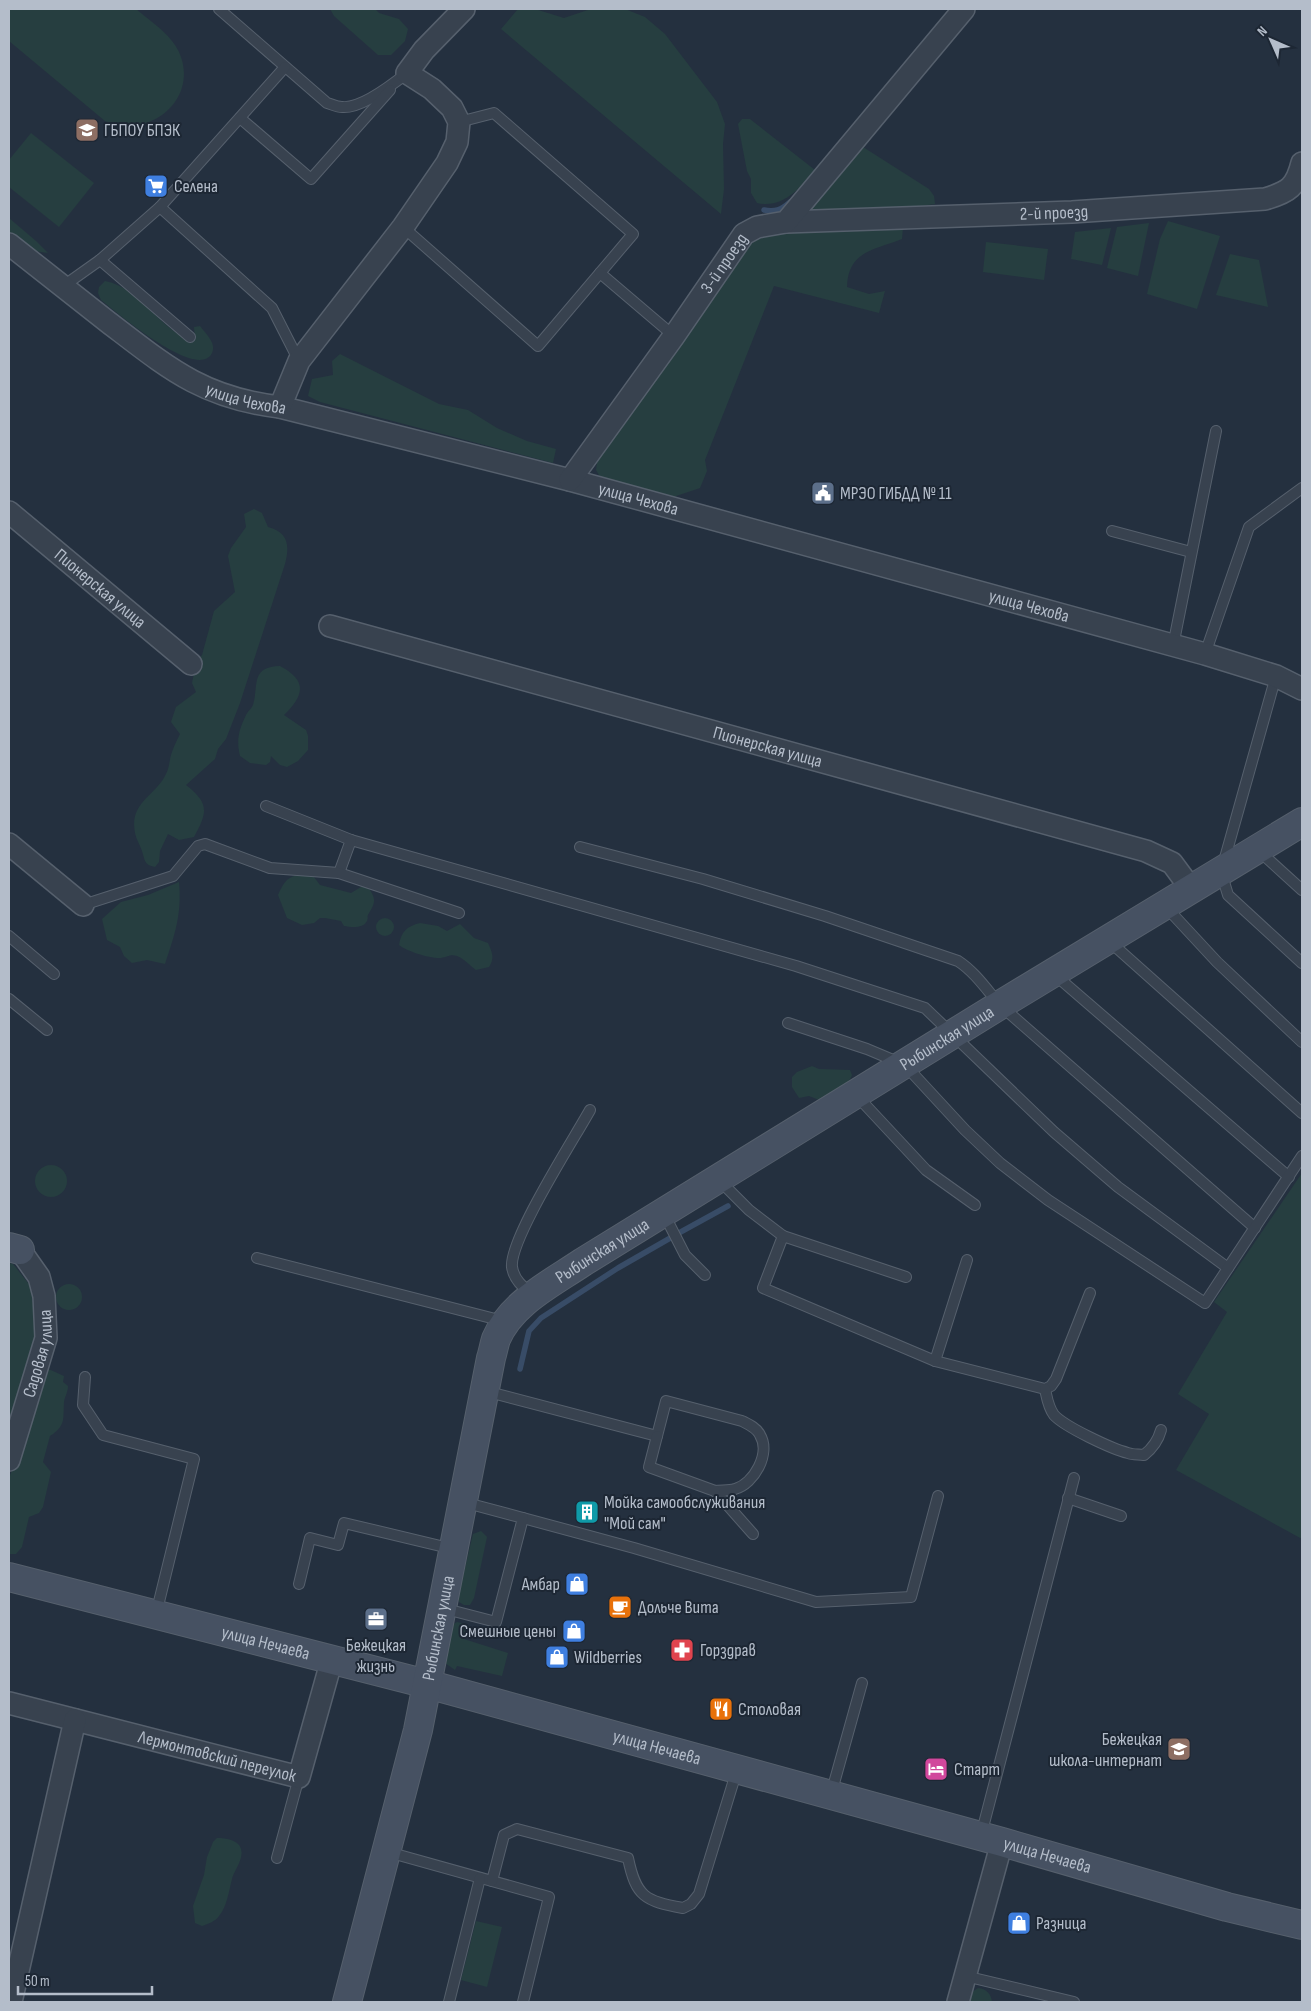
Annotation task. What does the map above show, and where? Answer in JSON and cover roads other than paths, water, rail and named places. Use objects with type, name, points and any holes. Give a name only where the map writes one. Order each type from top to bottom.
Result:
[{"type":"main road","name":"Рыбинская улица","points":[[347,2002],[418,1730],[484,1391],[496,1339],[506,1322],[520,1305],[583,1262],[664,1214],[1000,1005],[1302,822]]},
{"type":"main road","name":"улица Нечаева","points":[[9,1576],[426,1684],[831,1794],[1227,1906],[1302,1925]]},
{"type":"street","points":[[280,407],[299,361],[402,227],[447,163],[458,142],[459,122],[452,108],[432,89],[402,77],[424,50],[464,9]]},
{"type":"street","points":[[786,222],[964,9]]},
{"type":"street","name":"2-й проезд","points":[[786,222],[1072,212],[1266,199],[1284,193],[1292,187],[1299,176],[1302,163]]},
{"type":"street","name":"3-й проезд","points":[[570,480],[674,336],[744,234],[757,227],[786,222]]},
{"type":"street","name":"улица Чехова","points":[[9,244],[62,287],[169,368],[217,393],[570,480],[1205,654],[1276,676],[1302,689]]},
{"type":"street","name":"Пионерская улица","points":[[9,512],[191,664]]},
{"type":"street","name":"Пионерская улица","points":[[330,626],[1146,851],[1172,864],[1192,890]]},
{"type":"street","points":[[9,844],[83,905]]},
{"type":"street","name":"Садовая улица","points":[[9,1460],[46,1338],[44,1296],[39,1277],[14,1249]]},
{"type":"street","name":"Лермонтовский переулок","points":[[9,1703],[299,1777],[332,1659]]},
{"type":"street","points":[[11,2002],[76,1720]]},
{"type":"street","points":[[958,2002],[965,1976],[991,1839]]},
{"type":"lane","points":[[219,9],[326,103],[341,108],[356,105],[402,77]]},
{"type":"lane","points":[[62,287],[100,260],[160,207],[285,67]]},
{"type":"lane","points":[[240,118],[311,179],[402,77]]},
{"type":"lane","points":[[402,227],[538,346],[633,234],[494,113],[459,122]]},
{"type":"lane","points":[[160,207],[272,308],[299,361]]},
{"type":"lane","points":[[100,260],[190,337]]},
{"type":"lane","points":[[600,273],[674,336]]},
{"type":"lane","points":[[1173,646],[1216,432]]},
{"type":"lane","points":[[1205,654],[1249,526],[1302,488]]},
{"type":"lane","points":[[1112,531],[1191,552]]},
{"type":"lane","points":[[1276,676],[1221,872],[1228,895],[1302,963]]},
{"type":"lane","points":[[266,806],[351,840],[806,969],[925,1008],[1054,1132],[1118,1187],[1228,1268]]},
{"type":"lane","points":[[339,872],[351,840]]},
{"type":"lane","points":[[83,905],[172,876],[198,846],[205,844],[270,868],[339,872],[459,913]]},
{"type":"lane","points":[[580,847],[703,879],[825,916],[958,961],[976,976],[1000,1005],[1255,1228]]},
{"type":"lane","points":[[1257,849],[1302,890]]},
{"type":"lane","points":[[1165,906],[1217,962],[1302,1042]]},
{"type":"lane","points":[[9,936],[54,974]]},
{"type":"lane","points":[[1108,941],[1302,1113]]},
{"type":"lane","points":[[1053,974],[1289,1177]]},
{"type":"lane","points":[[9,999],[46,1030]]},
{"type":"lane","points":[[788,1023],[867,1049],[904,1065],[965,1130],[1000,1163],[1048,1200],[1205,1303],[1302,1156]]},
{"type":"lane","points":[[856,1095],[926,1170],[975,1205]]},
{"type":"lane","points":[[534,1295],[522,1286],[515,1276],[512,1266],[519,1238],[590,1110]]},
{"type":"lane","points":[[718,1180],[749,1210],[783,1236],[906,1277]]},
{"type":"lane","points":[[664,1214],[685,1255],[705,1275]]},
{"type":"lane","points":[[783,1236],[763,1288],[936,1361],[1045,1389],[1051,1386],[1056,1379],[1090,1293]]},
{"type":"lane","points":[[257,1258],[506,1322]]},
{"type":"lane","points":[[936,1361],[967,1260]]},
{"type":"lane","points":[[85,1377],[83,1405],[102,1435],[194,1459],[155,1615]]},
{"type":"lane","points":[[1045,1389],[1047,1402],[1054,1415],[1066,1424],[1130,1454],[1144,1455],[1158,1440],[1161,1430]]},
{"type":"lane","points":[[484,1391],[657,1436]]},
{"type":"lane","points":[[666,1402],[742,1421],[753,1427],[760,1434],[764,1446],[757,1471],[749,1480],[736,1489],[715,1491],[649,1468],[657,1436],[666,1402]]},
{"type":"lane","points":[[991,1839],[1074,1478]]},
{"type":"lane","points":[[715,1491],[753,1534]]},
{"type":"lane","points":[[463,1502],[634,1548],[816,1602],[911,1597],[938,1496]]},
{"type":"lane","points":[[1068,1498],[1121,1516]]},
{"type":"lane","points":[[441,1608],[496,1622],[523,1518]]},
{"type":"lane","points":[[298,1584],[310,1538],[338,1545],[344,1523],[454,1549]]},
{"type":"lane","points":[[831,1794],[862,1683]]},
{"type":"lane","points":[[492,1881],[504,1835],[517,1829],[628,1858],[632,1876],[639,1891],[658,1903],[683,1908],[691,1904],[699,1894],[737,1769]]},
{"type":"lane","points":[[277,1858],[299,1777]]},
{"type":"lane","points":[[387,1852],[549,1897],[524,2002]]},
{"type":"lane","points":[[448,2002],[480,1878]]},
{"type":"lane","points":[[965,1976],[1074,2002]]},
{"type":"waterway","points":[[764,210],[778,210],[790,202]]},
{"type":"waterway","points":[[677,1234],[728,1206]]},
{"type":"waterway","points":[[520,1369],[529,1331],[541,1318],[618,1268],[672,1237]]},
{"type":"place","name":"ГБПОУ БПЭК","points":[[87,130]]},
{"type":"place","name":"Селена","points":[[156,186]]},
{"type":"place","name":"МРЭО ГИБДД № 11","points":[[823,493]]},
{"type":"place","name":"Мойка самообслуживания \"Мой сам\"","points":[[587,1512]]},
{"type":"place","name":"Амбар","points":[[577,1584]]},
{"type":"place","name":"Дольче Вита","points":[[620,1607]]},
{"type":"place","name":"Бежецкая жизнь","points":[[376,1619]]},
{"type":"place","name":"Смешные цены","points":[[574,1631]]},
{"type":"place","name":"Горздрав","points":[[682,1650]]},
{"type":"place","name":"Wildberries","points":[[557,1657]]},
{"type":"place","name":"Столовая","points":[[721,1709]]},
{"type":"place","name":"Бежецкая школа-интернат","points":[[1179,1749]]},
{"type":"place","name":"Старт","points":[[936,1769]]},
{"type":"place","name":"Разница","points":[[1019,1923]]}]
